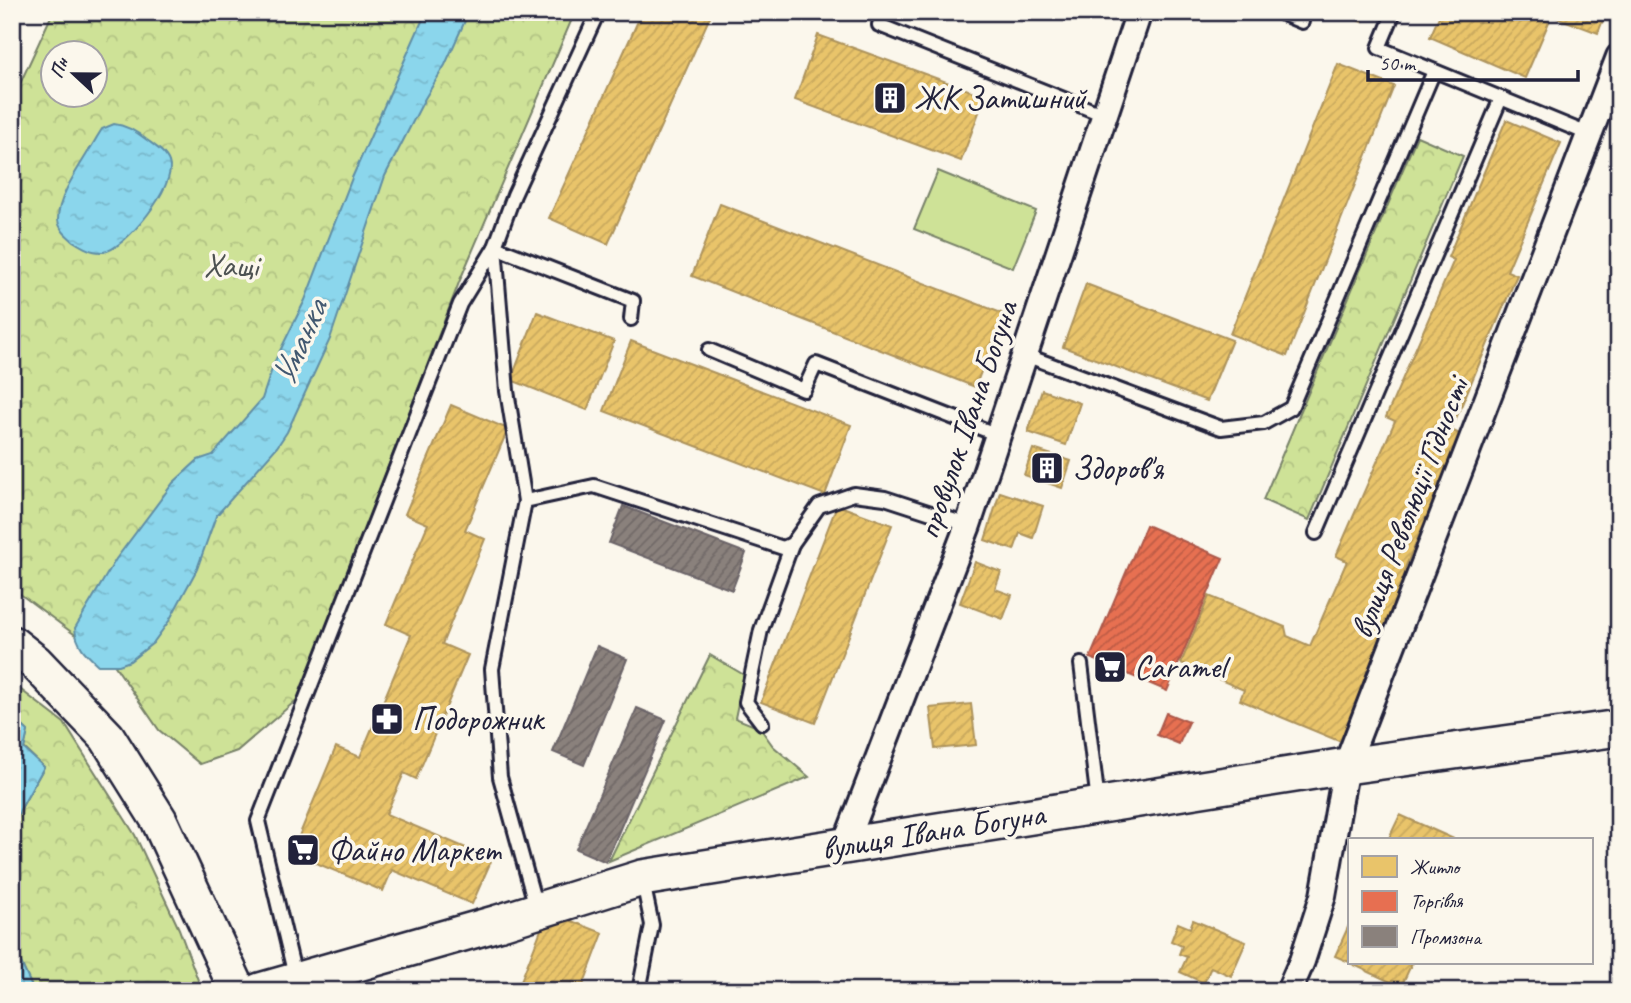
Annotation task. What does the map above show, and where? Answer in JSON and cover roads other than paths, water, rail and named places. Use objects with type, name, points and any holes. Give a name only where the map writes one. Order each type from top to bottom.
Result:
[{"type":"main road","points":[[12,644],[36,663],[107,737],[159,820],[238,991]]},
{"type":"main road","name":"вулиця Івана Богуна","points":[[260,991],[642,878],[1346,766],[1619,728]]},
{"type":"street","name":"провулок Івана Богуна","points":[[845,845],[968,525],[1139,12]]},
{"type":"street","name":"вулиця Революції Гідності","points":[[1289,991],[1302,961],[1323,896],[1346,766],[1619,57]]},
{"type":"lane","points":[[296,981],[258,821],[460,304],[495,247],[514,194],[598,12]]},
{"type":"lane","points":[[883,12],[879,25],[1104,115]]},
{"type":"lane","points":[[1278,12],[1302,22]]},
{"type":"lane","points":[[1394,12],[1379,48],[1588,134]]},
{"type":"lane","points":[[1025,355],[1221,428],[1264,423],[1291,408],[1434,71]]},
{"type":"lane","points":[[1316,533],[1501,98]]},
{"type":"lane","points":[[1470,139],[1481,138],[1487,130]]},
{"type":"lane","points":[[495,247],[633,301],[631,319]]},
{"type":"lane","points":[[495,247],[508,391],[525,501],[492,669],[500,777],[537,911]]},
{"type":"lane","points":[[709,350],[804,390],[816,364],[998,435]]},
{"type":"lane","points":[[525,501],[594,486],[783,548],[792,544]]},
{"type":"lane","points":[[762,723],[746,702],[761,630],[792,544],[819,506],[854,494],[885,498],[968,525]]},
{"type":"lane","points":[[1081,664],[1098,806]]},
{"type":"lane","points":[[639,991],[652,925],[642,878]]},
{"type":"water","name":"Уманка","points":[[426,12],[469,12],[445,65],[385,176],[330,339],[287,432],[216,516],[197,569],[169,621],[153,643],[130,661],[119,665],[98,665],[80,644],[75,628],[116,559],[173,483],[198,460],[213,455],[262,399],[274,363],[305,300],[352,178]]},
{"type":"water","points":[[114,124],[131,129],[160,150],[169,162],[170,172],[158,200],[136,228],[113,248],[99,252],[83,247],[65,234],[58,220],[59,210],[73,177],[102,129]]},
{"type":"water","points":[[12,716],[28,731],[24,749],[44,767],[20,810],[12,835]]},
{"type":"water","points":[[12,943],[31,985],[35,991],[12,991]]},
{"type":"place","name":"ЖК Затишний","points":[[890,98]]},
{"type":"place","name":"Здоров'я","points":[[1047,468]]},
{"type":"place","name":"Caramel","points":[[1110,667]]},
{"type":"place","name":"Подорожник","points":[[387,719]]},
{"type":"place","name":"Файно Маркет","points":[[303,850]]},
{"type":"park label","name":"Хащі","points":[[231,265]]}]
